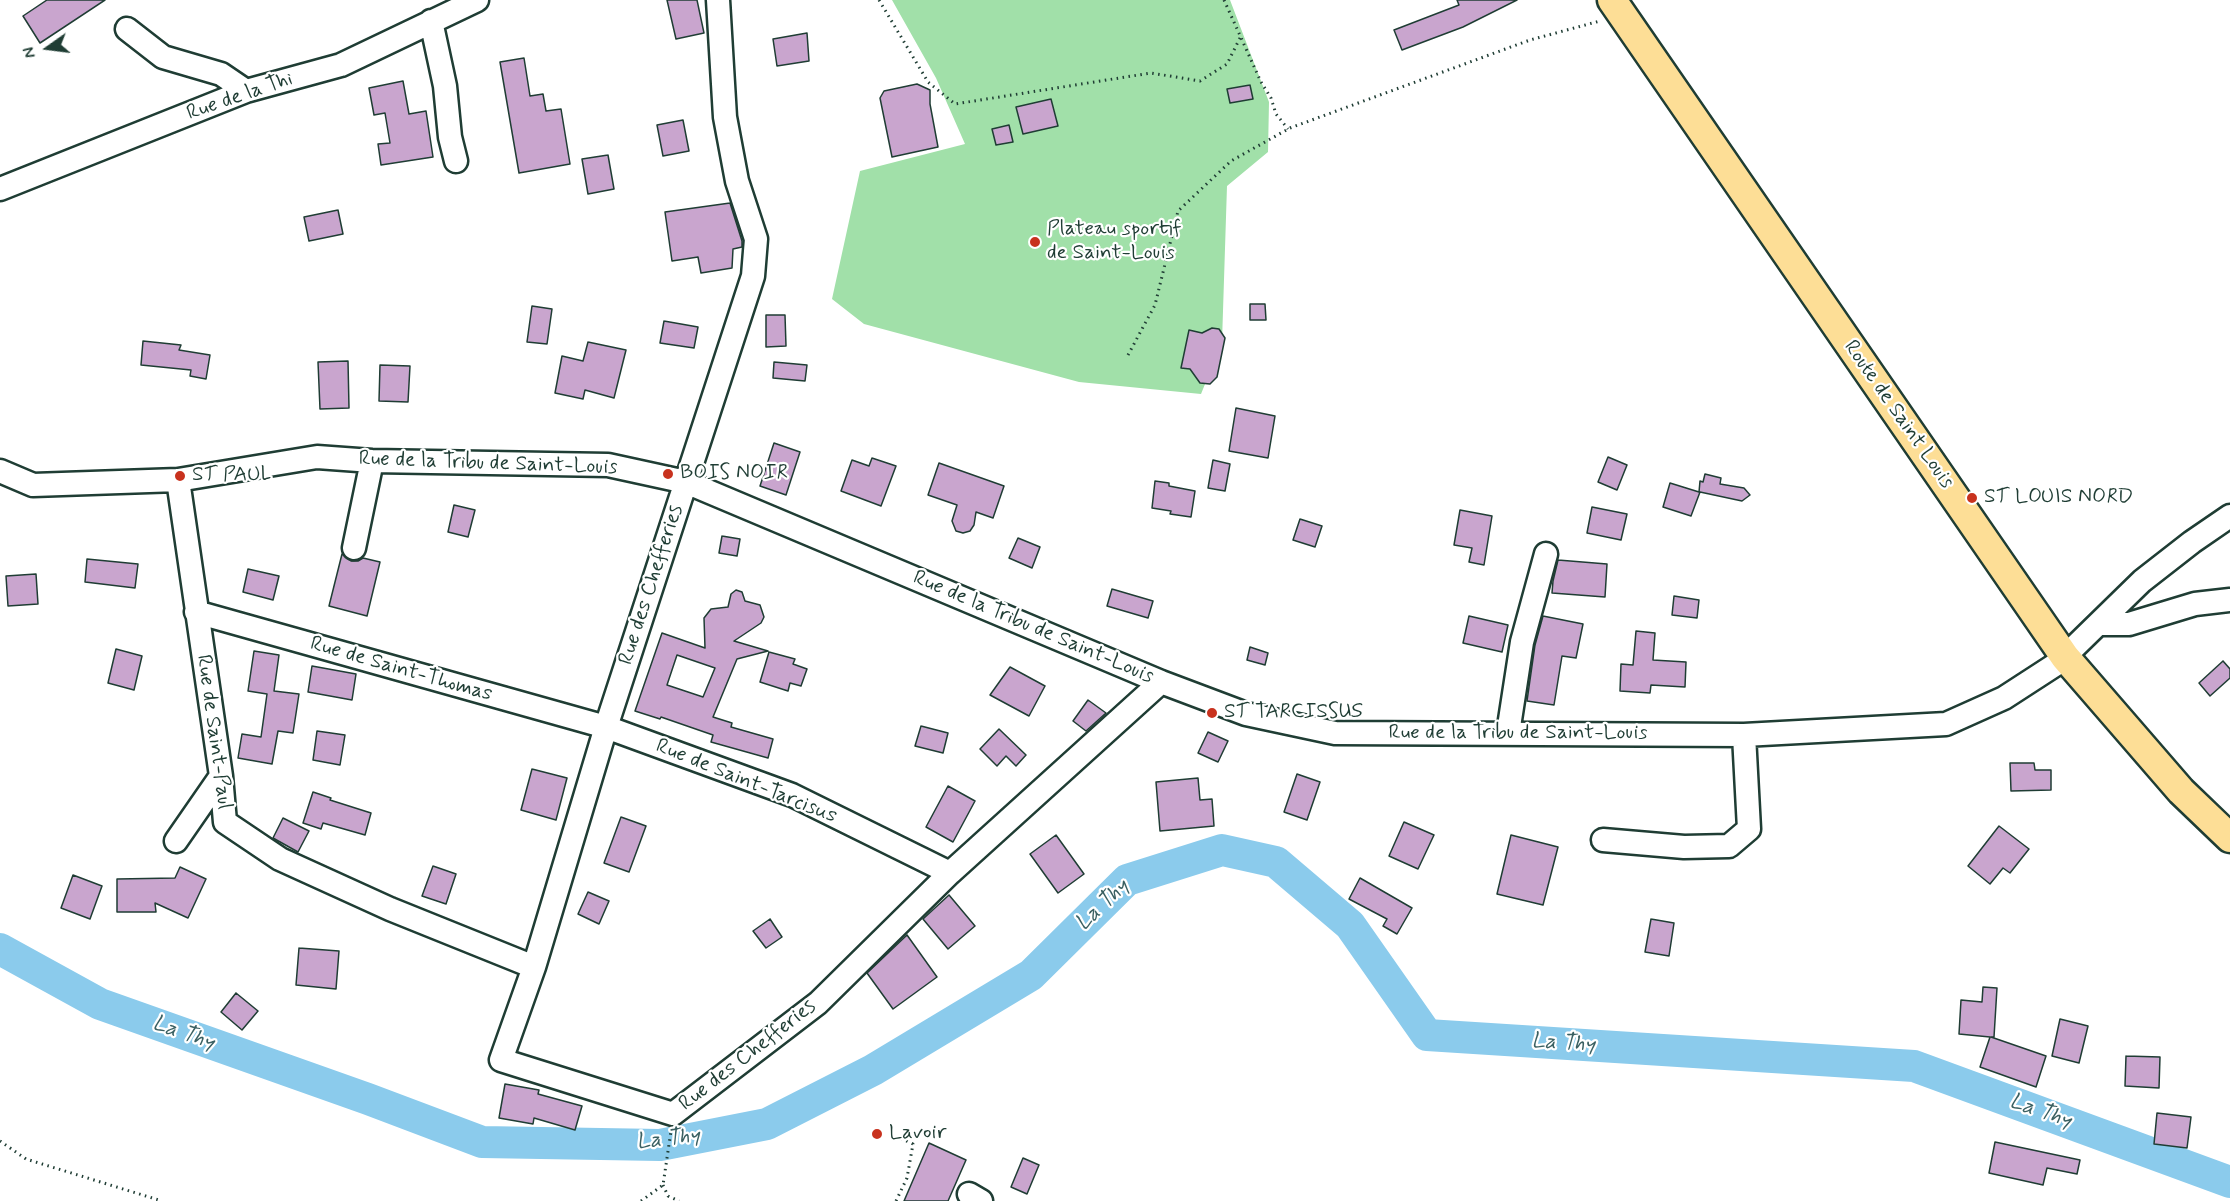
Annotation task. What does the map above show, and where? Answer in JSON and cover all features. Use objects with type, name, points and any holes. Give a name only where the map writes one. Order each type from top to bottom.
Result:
[{"type":"main road","name":"Route de Saint Louis","points":[[1616,7],[2065,657],[2181,791],[2230,838]]},
{"type":"street","name":"Rue de la Thi","points":[[0,189],[246,91],[341,65],[477,0]]},
{"type":"street","name":"Rue des Chefferies","points":[[718,0],[725,117],[737,181],[756,239],[753,276],[606,727],[534,967],[501,1060],[673,1114],[818,1003],[950,873],[1161,682]]},
{"type":"street","points":[[431,21],[445,86],[450,137],[456,161]]},
{"type":"street","points":[[127,29],[163,57],[221,74],[246,91]]},
{"type":"street","name":"Rue de la Tribu de Saint-Louis","points":[[0,471],[33,485],[178,480],[317,457],[372,461],[608,465],[686,482],[1161,682],[1246,714],[1335,733],[1744,735],[1946,724],[2004,698],[2065,657],[2142,580],[2230,516]]},
{"type":"street","points":[[354,548],[372,461]]},
{"type":"street","name":"Rue de Saint-Paul","points":[[178,480],[225,822],[280,859],[390,909],[534,967]]},
{"type":"street","points":[[1508,733],[1522,642],[1546,554]]},
{"type":"street","points":[[2100,624],[2129,624],[2195,604],[2230,600]]},
{"type":"street","name":"Rue de Saint-Thomas","points":[[196,612],[606,727]]},
{"type":"street","name":"Rue de Saint-Tarcisus","points":[[606,727],[792,795],[950,873]]},
{"type":"street","points":[[1603,840],[1684,847],[1729,846],[1749,829],[1744,735]]},
{"type":"street","points":[[176,841],[220,776]]},
{"type":"path","points":[[879,0],[928,82],[955,104],[1151,73],[1200,81],[1227,64],[1241,36]]},
{"type":"path","points":[[1224,0],[1261,82],[1271,98],[1276,114],[1288,129]]},
{"type":"path","points":[[1128,355],[1155,305],[1178,211],[1231,161],[1288,129],[1616,7]]},
{"type":"path","points":[[673,1114],[663,1185],[668,1196],[679,1201]]},
{"type":"path","points":[[896,1201],[907,1178],[913,1144],[897,1137]]},
{"type":"path","points":[[0,1141],[26,1159],[162,1201]]},
{"type":"path","points":[[641,1201],[663,1185]]},
{"type":"green space","name":"Plateau sportif de Saint-Louis","points":[[892,0],[1230,0],[1269,102],[1268,152],[1227,186],[1222,342],[1201,394],[1079,382],[864,324],[832,299],[860,171],[965,144],[936,78]]},
{"type":"building","points":[[47,0],[105,0],[40,43],[23,16]]},
{"type":"building","points":[[667,0],[697,0],[704,33],[676,39]]},
{"type":"building","points":[[1457,0],[1517,0],[1463,27],[1402,50],[1394,30],[1459,5]]},
{"type":"building","points":[[807,33],[809,61],[777,66],[773,39]]},
{"type":"building","points":[[524,58],[530,96],[543,94],[546,111],[561,109],[570,164],[519,173],[500,62]]},
{"type":"building","points":[[403,81],[409,114],[426,111],[433,157],[381,165],[378,144],[390,143],[385,113],[374,115],[369,88]]},
{"type":"building","points":[[917,84],[930,90],[930,104],[938,147],[892,157],[880,98],[884,91]]},
{"type":"building","points":[[1250,85],[1253,99],[1230,103],[1227,89]]},
{"type":"building","points":[[1051,99],[1058,126],[1023,134],[1016,107]]},
{"type":"building","points":[[683,120],[689,151],[663,156],[657,125]]},
{"type":"building","points":[[1009,125],[1013,142],[996,145],[992,129]]},
{"type":"building","points":[[608,155],[614,189],[588,194],[582,159]]},
{"type":"building","points":[[730,203],[742,241],[742,247],[733,249],[732,268],[701,273],[698,257],[672,261],[665,212]]},
{"type":"building","points":[[338,210],[343,234],[309,241],[304,217]]},
{"type":"building","points":[[1250,304],[1265,304],[1266,320],[1250,320]]},
{"type":"building","points":[[532,306],[552,309],[547,344],[527,342]]},
{"type":"building","points":[[766,315],[785,315],[786,346],[766,347]]},
{"type":"building","points":[[664,321],[698,327],[694,348],[660,343]]},
{"type":"building","points":[[1212,328],[1219,329],[1225,338],[1217,377],[1210,384],[1200,383],[1190,369],[1181,368],[1189,330],[1202,333]]},
{"type":"building","points":[[143,341],[181,345],[179,350],[210,355],[206,379],[190,376],[191,370],[141,365]]},
{"type":"building","points":[[588,342],[626,350],[614,398],[585,390],[583,399],[555,393],[562,356],[583,361]]},
{"type":"building","points":[[348,361],[349,408],[320,409],[318,362]]},
{"type":"building","points":[[774,362],[807,365],[805,381],[773,378]]},
{"type":"building","points":[[380,365],[410,366],[408,402],[379,401]]},
{"type":"building","points":[[1236,408],[1275,416],[1268,458],[1229,451]]},
{"type":"building","points":[[774,443],[800,452],[786,495],[760,486]]},
{"type":"building","points":[[1608,457],[1627,465],[1617,490],[1598,482]]},
{"type":"building","points":[[872,458],[896,466],[881,506],[841,491],[852,460],[869,466]]},
{"type":"building","points":[[1213,460],[1230,464],[1225,491],[1208,488]]},
{"type":"building","points":[[939,463],[1004,486],[993,518],[976,512],[974,525],[970,531],[963,533],[956,531],[952,521],[957,505],[928,495]]},
{"type":"building","points":[[1705,474],[1721,478],[1720,484],[1744,488],[1750,495],[1742,501],[1700,492],[1691,516],[1663,507],[1670,483],[1699,492],[1700,481],[1703,482]]},
{"type":"building","points":[[1155,481],[1195,491],[1191,517],[1152,508]]},
{"type":"building","points":[[454,505],[475,510],[468,537],[448,532]]},
{"type":"building","points":[[1592,507],[1627,514],[1621,540],[1587,533]]},
{"type":"building","points":[[1460,510],[1492,516],[1484,565],[1469,562],[1472,548],[1454,545]]},
{"type":"building","points":[[1300,519],[1322,526],[1315,547],[1293,540]]},
{"type":"building","points":[[722,536],[740,539],[737,556],[719,553]]},
{"type":"building","points":[[1018,538],[1040,547],[1032,568],[1009,558]]},
{"type":"building","points":[[342,554],[351,561],[363,558],[380,562],[367,616],[329,606]]},
{"type":"building","points":[[87,559],[138,564],[135,588],[85,582]]},
{"type":"building","points":[[1558,560],[1607,564],[1605,597],[1552,593]]},
{"type":"building","points":[[248,569],[279,576],[273,600],[243,592]]},
{"type":"building","points":[[36,574],[38,604],[8,606],[6,576]]},
{"type":"building","points":[[1112,589],[1153,601],[1148,618],[1107,606]]},
{"type":"building","points":[[736,590],[742,592],[745,601],[760,605],[764,617],[761,623],[734,641],[768,651],[737,659],[713,717],[732,723],[731,727],[773,739],[768,758],[711,742],[713,735],[661,717],[660,719],[635,711],[662,633],[705,648],[704,618],[711,609],[728,607],[731,594]],"holes":[[[677,655],[715,668],[703,697],[667,685]]]},
{"type":"building","points":[[1674,596],[1699,600],[1697,618],[1672,615]]},
{"type":"building","points":[[1469,616],[1508,625],[1502,652],[1463,643]]},
{"type":"building","points":[[1543,616],[1583,624],[1576,658],[1562,656],[1554,705],[1527,701],[1535,645]]},
{"type":"building","points":[[1636,631],[1655,633],[1653,660],[1686,662],[1685,687],[1651,685],[1650,693],[1620,691],[1621,664],[1633,665]]},
{"type":"building","points":[[1250,647],[1268,653],[1265,665],[1247,660]]},
{"type":"building","points":[[116,649],[142,656],[134,690],[108,683]]},
{"type":"building","points":[[254,651],[279,655],[274,691],[299,694],[293,733],[278,731],[272,764],[238,758],[242,734],[261,737],[267,694],[248,691]]},
{"type":"building","points":[[769,652],[795,659],[793,664],[807,669],[801,686],[790,683],[788,691],[760,682]]},
{"type":"building","points":[[2223,661],[2230,669],[2230,678],[2210,696],[2199,683]]},
{"type":"building","points":[[312,666],[356,674],[352,700],[308,692]]},
{"type":"building","points":[[1010,667],[1045,686],[1029,716],[990,695]]},
{"type":"building","points":[[1088,700],[1106,713],[1086,731],[1073,721]]},
{"type":"building","points":[[921,726],[948,733],[943,753],[915,746]]},
{"type":"building","points":[[999,729],[1026,755],[1016,766],[1006,756],[997,766],[980,749]]},
{"type":"building","points":[[317,731],[345,735],[340,765],[313,760]]},
{"type":"building","points":[[1208,732],[1228,741],[1218,762],[1198,753]]},
{"type":"building","points":[[2010,763],[2034,763],[2035,770],[2051,770],[2051,790],[2011,791]]},
{"type":"building","points":[[532,769],[567,778],[556,820],[521,810]]},
{"type":"building","points":[[1297,774],[1320,782],[1307,820],[1284,812]]},
{"type":"building","points":[[1198,778],[1200,800],[1212,799],[1214,826],[1160,831],[1156,782]]},
{"type":"building","points":[[948,786],[975,801],[953,842],[926,827]]},
{"type":"building","points":[[313,792],[371,813],[365,835],[323,823],[321,829],[303,823]]},
{"type":"building","points":[[621,817],[646,826],[629,872],[604,863]]},
{"type":"building","points":[[283,818],[309,831],[298,852],[273,838]]},
{"type":"building","points":[[1404,822],[1434,835],[1418,869],[1389,856]]},
{"type":"building","points":[[1999,826],[2029,849],[2010,873],[2003,868],[1990,884],[1968,866]]},
{"type":"building","points":[[1056,835],[1084,874],[1058,893],[1030,854]]},
{"type":"building","points":[[1511,835],[1558,847],[1543,905],[1497,894]]},
{"type":"building","points":[[433,866],[456,874],[446,904],[422,896]]},
{"type":"building","points":[[180,867],[206,879],[188,918],[155,903],[156,912],[117,912],[117,879],[175,878]]},
{"type":"building","points":[[73,875],[102,886],[90,919],[61,908]]},
{"type":"building","points":[[1360,878],[1412,908],[1397,934],[1383,926],[1387,919],[1349,899]]},
{"type":"building","points":[[588,892],[609,901],[599,924],[578,914]]},
{"type":"building","points":[[949,895],[975,926],[948,949],[923,919]]},
{"type":"building","points":[[770,919],[782,937],[766,948],[753,931]]},
{"type":"building","points":[[1651,919],[1674,923],[1669,956],[1645,952]]},
{"type":"building","points":[[907,935],[937,977],[893,1009],[867,973]]},
{"type":"building","points":[[299,948],[339,951],[336,989],[296,985]]},
{"type":"building","points":[[1983,987],[1997,988],[1994,1037],[1991,1037],[2046,1056],[2036,1087],[1980,1067],[1990,1037],[1959,1034],[1961,1000],[1982,1002]]},
{"type":"building","points":[[236,993],[258,1011],[242,1030],[221,1012]]},
{"type":"building","points":[[2060,1019],[2088,1026],[2079,1063],[2052,1056]]},
{"type":"building","points":[[2126,1056],[2160,1057],[2159,1088],[2125,1086]]},
{"type":"building","points":[[505,1084],[539,1090],[538,1094],[582,1106],[575,1130],[534,1118],[533,1124],[499,1118]]},
{"type":"building","points":[[2157,1113],[2191,1117],[2187,1148],[2154,1144]]},
{"type":"building","points":[[1995,1142],[2080,1160],[2077,1174],[2047,1168],[2043,1185],[1989,1173]]},
{"type":"building","points":[[929,1143],[966,1160],[948,1201],[904,1201]]},
{"type":"building","points":[[1023,1158],[1039,1165],[1027,1194],[1011,1187]]},
{"type":"waterway","name":"La Thy","points":[[0,949],[100,1004],[482,1142],[660,1145],[767,1124],[873,1070],[1031,975],[1127,880],[1222,850],[1276,862],[1350,925],[1427,1035],[1914,1066],[2230,1182]]},
{"type":"place","name":"Plateau sportif de Saint-Louis","points":[[1035,242]]},
{"type":"place","name":"BOIS NOIR","points":[[668,474]]},
{"type":"place","name":"ST PAUL","points":[[180,476]]},
{"type":"place","name":"ST LOUIS NORD","points":[[1972,498]]},
{"type":"place","name":"ST TARCISSUS","points":[[1212,713]]},
{"type":"place","name":"Lavoir","points":[[877,1134]]}]
